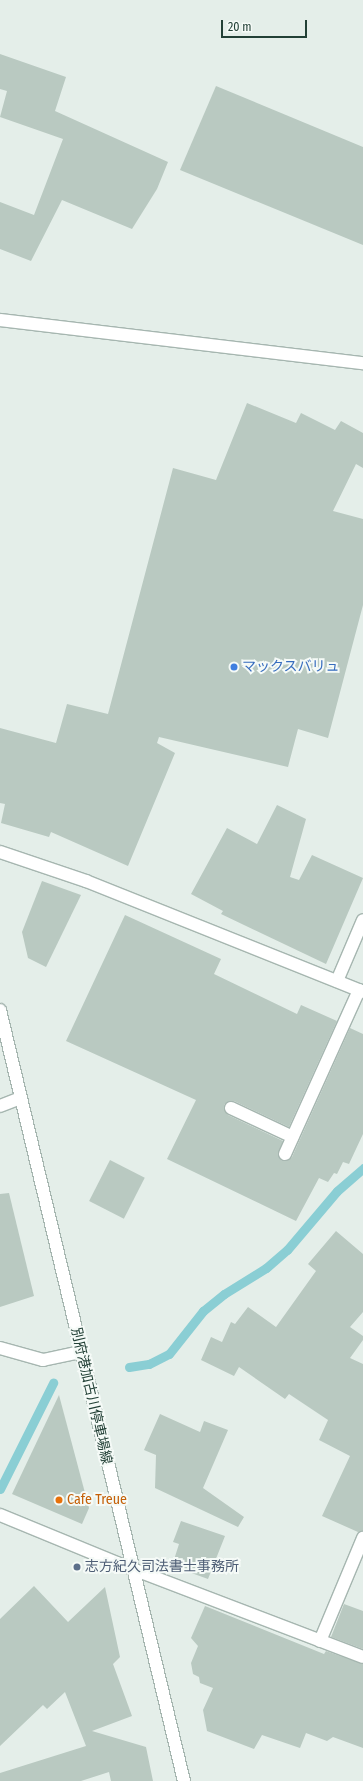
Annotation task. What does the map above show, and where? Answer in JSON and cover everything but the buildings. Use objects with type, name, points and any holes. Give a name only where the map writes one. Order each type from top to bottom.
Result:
[{"type":"street","points":[[0,320],[363,363]]},
{"type":"street","points":[[0,852],[86,881],[361,991],[285,1154]]},
{"type":"street","points":[[337,981],[363,920]]},
{"type":"street","name":"別府港加古川停車場線","points":[[0,1010],[182,1780]]},
{"type":"street","points":[[0,1106],[21,1098]]},
{"type":"street","points":[[231,1108],[293,1137]]},
{"type":"street","points":[[0,1348],[43,1360],[81,1352]]},
{"type":"street","points":[[0,1515],[132,1569],[363,1657]]},
{"type":"street","points":[[320,1641],[363,1538]]},
{"type":"waterway","points":[[129,1367],[149,1364],[169,1354],[203,1311],[224,1294],[266,1268],[287,1250],[337,1191],[363,1168]]},
{"type":"waterway","points":[[0,1489],[53,1383]]},
{"type":"place","name":"マックスバリュ","points":[[234,667]]},
{"type":"place","name":"Cafe Treue","points":[[59,1500]]},
{"type":"place","name":"志方紀久司法書士事務所","points":[[77,1567]]}]
